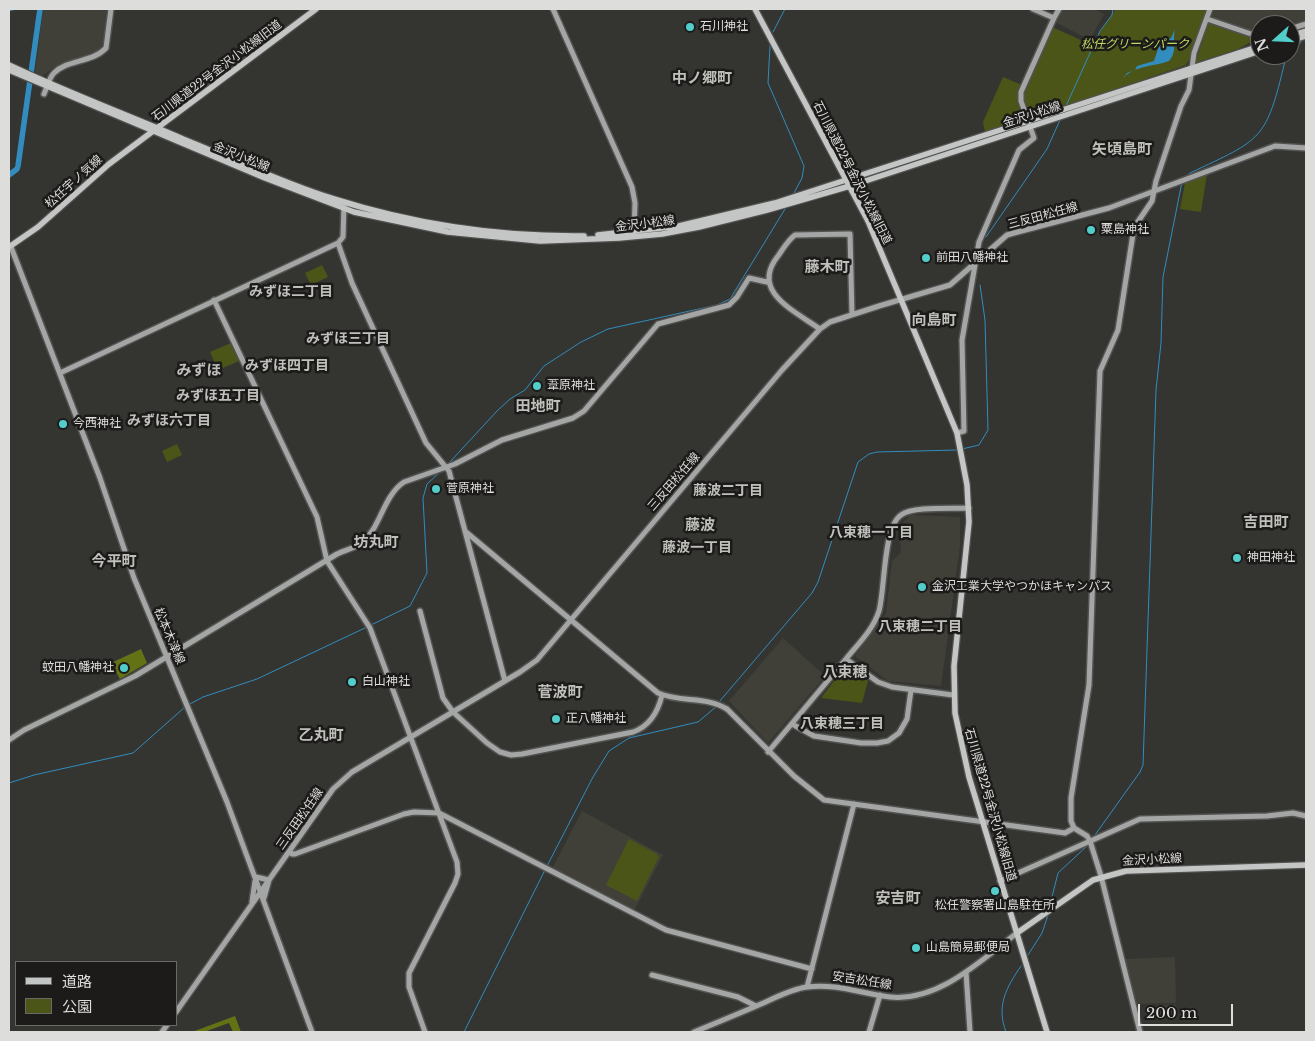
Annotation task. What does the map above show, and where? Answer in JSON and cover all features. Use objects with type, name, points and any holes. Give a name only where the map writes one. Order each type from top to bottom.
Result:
[{"type":"main road","name":"石川県道22号金沢小松線旧道","points":[[155,130],[316,9]]},
{"type":"main road","name":"石川県道22号金沢小松線旧道","points":[[756,9],[849,184],[902,299],[957,434],[969,508],[969,542],[954,666],[953,695],[959,739],[1000,881],[1047,1032]]},
{"type":"main road","name":"金沢小松線","points":[[1191,71],[1250,50]]},
{"type":"main road","name":"金沢小松線","points":[[30,77],[47,88],[344,205],[406,224],[492,238],[540,241],[634,234],[717,223],[849,184],[1030,123],[1250,54]]},
{"type":"main road","points":[[9,65],[30,77]]},
{"type":"main road","points":[[9,70],[30,77]]},
{"type":"main road","name":"松任宇ノ気線","points":[[10,247],[38,227],[109,164],[155,130]]},
{"type":"main road","name":"金沢小松線","points":[[1017,933],[1101,876],[1126,871],[1306,866]]},
{"type":"street","points":[[47,88],[53,74],[59,69],[95,58],[106,48],[111,9]]},
{"type":"street","points":[[553,9],[632,188],[635,203],[634,234]]},
{"type":"street","points":[[1033,9],[1054,18]]},
{"type":"street","points":[[957,434],[964,431],[962,340],[978,242],[1019,150],[1034,138],[1021,101],[1021,92],[1059,9]]},
{"type":"street","points":[[1140,1032],[1101,876],[1090,841],[1087,836],[1074,828],[1071,821],[1071,798],[1089,685],[1100,371],[1118,330],[1135,226],[1152,201],[1156,190],[1156,180],[1180,106],[1189,90],[1194,53],[1210,9]]},
{"type":"street","points":[[1207,19],[1250,34]]},
{"type":"street","name":"三反田松任線","points":[[178,1009],[333,789],[352,772],[537,660],[782,370],[820,329],[852,314],[950,286],[1007,235],[1109,208],[1276,146],[1306,148]]},
{"type":"street","points":[[60,373],[338,243],[343,237],[344,205]]},
{"type":"street","points":[[820,329],[775,295],[767,282],[767,274],[771,264],[795,235],[850,234],[852,314]]},
{"type":"street","points":[[338,243],[352,283],[426,443],[435,456],[447,467],[505,681]]},
{"type":"street","name":"松本木津線","points":[[10,247],[100,478],[134,578],[209,757],[312,1032]]},
{"type":"street","points":[[9,740],[24,730],[135,676],[166,655],[363,542],[376,526],[396,487],[404,482],[447,467],[502,440],[578,415],[658,324],[728,305],[737,297],[749,278],[767,282]]},
{"type":"street","points":[[214,300],[317,516],[327,561],[369,627],[456,862],[458,874],[409,973],[409,987],[425,1032]]},
{"type":"street","points":[[768,752],[863,639],[879,611],[892,527],[900,515],[910,511],[969,508]]},
{"type":"street","points":[[466,532],[662,695],[675,699],[719,704],[768,752],[819,797],[833,801],[983,820],[1065,833],[1074,828]]},
{"type":"street","points":[[420,611],[443,698],[453,712],[500,752],[511,755],[522,754],[616,737],[640,729],[653,717],[662,695]]},
{"type":"street","points":[[846,658],[878,682],[911,690],[953,695]]},
{"type":"street","points":[[792,724],[814,736],[861,743],[877,744],[888,741],[899,733],[907,719],[911,690]]},
{"type":"street","points":[[807,987],[854,804]]},
{"type":"street","points":[[290,851],[292,854],[295,854],[404,814],[439,812],[666,930],[812,969]]},
{"type":"street","points":[[1000,881],[1143,819],[1267,816],[1293,813],[1306,816]]},
{"type":"street","points":[[254,875],[259,879],[270,880],[265,893],[266,905]]},
{"type":"street","points":[[252,905],[254,875]]},
{"type":"street","points":[[252,905],[258,900],[266,905]]},
{"type":"street","name":"安吉松任線","points":[[694,1032],[807,987],[833,987],[902,997],[921,994],[942,986],[966,972],[1017,933]]},
{"type":"street","points":[[966,972],[970,1032]]},
{"type":"street","points":[[652,975],[738,997],[756,1006]]},
{"type":"street","points":[[869,1032],[880,995]]},
{"type":"shaded area","points":[[43,9],[108,9],[104,45],[93,55],[56,66],[42,76],[35,72]]},
{"type":"shaded area","points":[[1062,9],[1094,9],[1104,14],[1091,38],[1088,39],[1055,22]]},
{"type":"shaded area","points":[[1214,9],[1306,9],[1306,22],[1300,24],[1300,15],[1250,15],[1250,30],[1215,20],[1212,14]]},
{"type":"shaded area","name":"金沢工業大学やつかほキャンパス","points":[[911,515],[960,517],[960,546],[941,686],[888,681],[855,656],[886,613],[892,561],[901,553],[899,526]]},
{"type":"shaded area","points":[[783,638],[825,676],[768,743],[729,701]]},
{"type":"shaded area","points":[[582,811],[663,855],[634,911],[552,869]]},
{"type":"shaded area","points":[[1175,957],[1176,1003],[1135,1004],[1125,959]]},
{"type":"shaded area","points":[[1156,1005],[1176,1005],[1176,1016],[1157,1017]]},
{"type":"green space","name":"松任グリーンパーク","points":[[1116,9],[1208,9],[1194,50],[1186,65],[1030,118],[1023,99],[1025,89],[1052,27],[1094,46],[1100,32]]},
{"type":"green space","name":"松任グリーンパーク","points":[[1208,23],[1250,36],[1250,43],[1238,49],[1192,64],[1198,55]]},
{"type":"green space","points":[[1003,77],[1022,85],[1019,95],[1022,112],[1021,120],[985,132],[983,122]]},
{"type":"green space","points":[[1207,174],[1201,212],[1180,209],[1185,183]]},
{"type":"green space","points":[[322,265],[328,277],[311,285],[305,273]]},
{"type":"green space","points":[[231,343],[239,361],[218,370],[210,352]]},
{"type":"green space","points":[[177,444],[182,455],[167,462],[162,451]]},
{"type":"green space","points":[[141,649],[147,663],[120,679],[111,663]]},
{"type":"green space","points":[[847,664],[868,681],[862,703],[821,698]]},
{"type":"green space","points":[[629,839],[657,854],[659,857],[637,901],[606,885]]},
{"type":"green space","points":[[235,1016],[241,1032],[233,1032],[229,1023],[204,1032],[192,1032]]},
{"type":"water","points":[[1175,29],[1174,50],[1169,61],[1135,70],[1137,66],[1154,61],[1159,46],[1171,38]]},
{"type":"waterway","points":[[9,11],[16,9]]},
{"type":"waterway","points":[[9,175],[18,166],[40,9]]},
{"type":"waterway","points":[[773,32],[785,9]]},
{"type":"waterway","points":[[1066,106],[1100,31],[1112,15],[1113,9]]},
{"type":"waterway","points":[[770,46],[768,83],[804,166],[802,178],[794,193]]},
{"type":"waterway","points":[[1184,178],[1190,173],[1247,144],[1257,134],[1266,123],[1284,65]]},
{"type":"waterway","points":[[986,237],[1047,149],[1060,120]]},
{"type":"waterway","points":[[1095,835],[1143,765],[1156,390],[1161,343],[1163,277],[1182,182]]},
{"type":"waterway","points":[[449,463],[497,411],[510,399],[525,390],[544,366],[581,342],[608,329],[717,305],[730,299],[785,209]]},
{"type":"waterway","points":[[962,449],[979,445],[988,430],[985,320],[980,285]]},
{"type":"waterway","points":[[719,702],[812,593],[818,582],[858,462],[869,454],[877,452],[958,450]]},
{"type":"waterway","points":[[371,625],[410,606],[427,573],[423,498],[427,484],[440,472]]},
{"type":"waterway","points":[[188,705],[203,697],[257,679],[367,627]]},
{"type":"waterway","points":[[547,866],[593,777],[609,751],[629,738],[698,722],[717,706]]},
{"type":"waterway","points":[[9,783],[34,775],[133,753],[185,707]]},
{"type":"waterway","points":[[1050,905],[1058,873],[1087,846]]},
{"type":"waterway","points":[[464,1032],[545,870]]},
{"type":"waterway","points":[[1028,955],[1042,933],[1048,915]]},
{"type":"waterway","points":[[1006,1032],[1003,1023],[1002,1005],[1007,990],[1021,966]]},
{"type":"place","name":"石川神社","points":[[690,27]]},
{"type":"place","name":"粟島神社","points":[[1091,230]]},
{"type":"place","name":"前田八幡神社","points":[[926,258]]},
{"type":"place","name":"葦原神社","points":[[537,386]]},
{"type":"place","name":"今西神社","points":[[63,424]]},
{"type":"place","name":"菅原神社","points":[[436,489]]},
{"type":"place","name":"神田神社","points":[[1237,558]]},
{"type":"place","name":"金沢工業大学やつかほキャンパス","points":[[922,587]]},
{"type":"place","name":"蚊田八幡神社","points":[[124,668]]},
{"type":"place","name":"白山神社","points":[[352,682]]},
{"type":"place","name":"正八幡神社","points":[[556,719]]},
{"type":"place","name":"松任警察署山島駐在所","points":[[995,891]]},
{"type":"place","name":"山島簡易郵便局","points":[[916,948]]},
{"type":"district","name":"中ノ郷町","points":[[702,79]]},
{"type":"district","name":"矢頃島町","points":[[1122,150]]},
{"type":"district","name":"藤木町","points":[[827,268]]},
{"type":"district","name":"みずほ二丁目","points":[[291,292]]},
{"type":"district","name":"向島町","points":[[934,321]]},
{"type":"district","name":"みずほ三丁目","points":[[348,339]]},
{"type":"district","name":"みずほ四丁目","points":[[287,366]]},
{"type":"district","name":"みずほ","points":[[199,371]]},
{"type":"district","name":"みずほ五丁目","points":[[218,396]]},
{"type":"district","name":"田地町","points":[[538,407]]},
{"type":"district","name":"みずほ六丁目","points":[[169,421]]},
{"type":"district","name":"藤波二丁目","points":[[728,491]]},
{"type":"district","name":"吉田町","points":[[1266,523]]},
{"type":"district","name":"藤波","points":[[700,526]]},
{"type":"district","name":"八束穂一丁目","points":[[871,533]]},
{"type":"district","name":"坊丸町","points":[[376,543]]},
{"type":"district","name":"藤波一丁目","points":[[697,548]]},
{"type":"district","name":"今平町","points":[[114,562]]},
{"type":"district","name":"八束穂二丁目","points":[[920,627]]},
{"type":"district","name":"八束穂","points":[[845,673]]},
{"type":"district","name":"菅波町","points":[[560,693]]},
{"type":"district","name":"八束穂三丁目","points":[[842,724]]},
{"type":"district","name":"乙丸町","points":[[321,736]]},
{"type":"district","name":"安吉町","points":[[898,899]]}]
